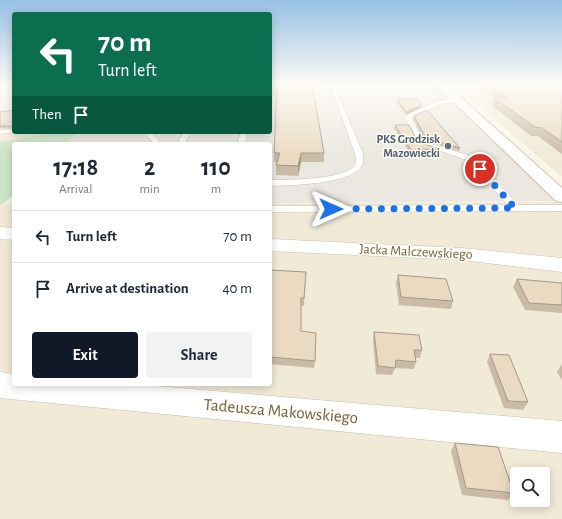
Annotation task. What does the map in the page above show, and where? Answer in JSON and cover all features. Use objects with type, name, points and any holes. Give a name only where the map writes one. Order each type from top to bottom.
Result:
[{"type":"street","points":[[466,108],[562,196]]},
{"type":"street","points":[[0,233],[12,234]]},
{"type":"street","name":"Jacka Malczewskiego","points":[[272,245],[462,254],[562,266]]},
{"type":"street","name":"Tadeusza Makowskiego","points":[[0,385],[562,437]]},
{"type":"lane","points":[[272,183],[303,182],[339,175],[355,169],[360,162],[359,154],[341,108]]},
{"type":"lane","points":[[426,108],[411,115],[408,118],[421,143],[472,159],[515,208]]},
{"type":"lane","points":[[0,132],[12,131]]},
{"type":"lane","points":[[149,134],[156,142]]},
{"type":"lane","points":[[272,209],[562,208]]},
{"type":"shaded area","points":[[0,108],[12,108],[12,134],[45,134],[0,142]]},
{"type":"shaded area","points":[[0,108],[12,108],[12,134],[20,134],[0,138]]},
{"type":"shaded area","points":[[272,108],[459,108],[557,201],[272,203],[272,142],[68,142],[77,134],[272,134]]},
{"type":"shaded area","points":[[482,108],[562,108],[562,177]]},
{"type":"shaded area","points":[[272,203],[562,203],[562,519],[0,519],[0,204],[12,204],[12,386],[272,386]]},
{"type":"green space","points":[[45,134],[77,134],[68,142],[12,142],[12,196],[3,204],[0,204],[0,142]]},
{"type":"building","points":[[276,108],[316,108],[324,153],[301,153],[298,166],[276,165],[280,153],[274,153]]},
{"type":"building","points":[[403,108],[415,108],[406,112]]},
{"type":"building","points":[[508,108],[562,108],[562,142],[542,128],[535,127]]},
{"type":"building","points":[[12,110],[12,126],[0,126],[0,112]]},
{"type":"building","points":[[427,110],[460,148],[426,138],[414,116]]},
{"type":"building","points":[[395,125],[409,125],[418,142],[440,149],[411,150]]},
{"type":"building","points":[[272,270],[306,272],[304,298],[301,298],[301,331],[316,333],[315,361],[272,357]]},
{"type":"building","points":[[398,275],[446,279],[453,301],[401,297]]},
{"type":"building","points":[[517,279],[562,283],[562,305],[529,303]]},
{"type":"building","points":[[374,332],[419,335],[422,350],[414,350],[416,362],[396,360],[395,368],[378,366]]},
{"type":"building","points":[[490,354],[509,355],[528,402],[508,401]]},
{"type":"building","points":[[455,443],[498,447],[510,482],[510,493],[466,488]]},
{"type":"place","name":"PKS Grodzisk Mazowiecki","points":[[448,146]]},
{"type":"route","points":[[331,209],[515,208],[480,169]]}]
